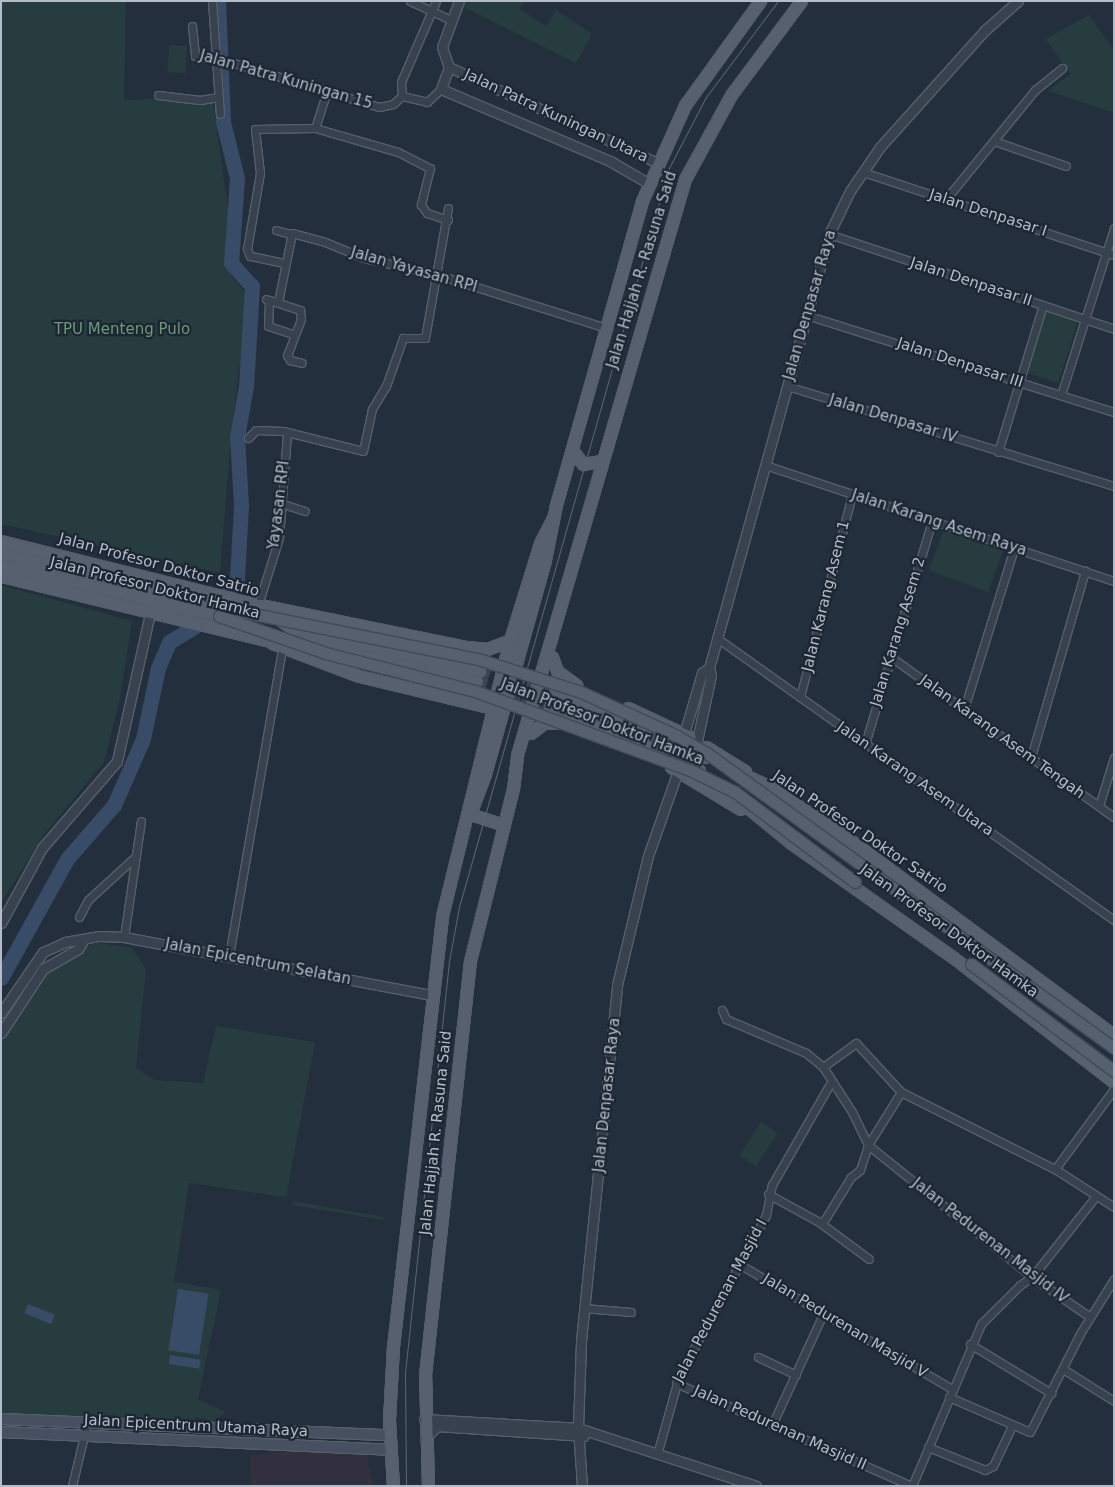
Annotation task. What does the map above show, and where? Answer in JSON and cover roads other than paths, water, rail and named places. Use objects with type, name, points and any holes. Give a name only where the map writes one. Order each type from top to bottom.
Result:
[{"type":"main road","name":"Jalan Hajjah R. Rasuna Said","points":[[393,1486],[389,1435],[394,1337],[442,916],[470,814],[485,774],[546,560],[554,515],[648,183],[656,162],[689,99],[760,1]]},
{"type":"main road","name":"Jalan Hajjah R. Rasuna Said","points":[[513,789],[517,755],[567,575],[689,168],[731,95],[801,1]]},
{"type":"main road","points":[[572,450],[583,464],[600,461]]},
{"type":"main road","name":"Jalan Hajjah R. Rasuna Said","points":[[470,814],[469,796],[510,640],[540,543],[554,515]]},
{"type":"main road","name":"Jalan Profesor Doktor Satrio","points":[[1,541],[258,605],[292,628],[477,676],[308,642],[266,640],[1,576]]},
{"type":"main road","name":"Jalan Profesor Doktor Hamka","points":[[1,553],[239,611],[470,657],[581,692],[648,722],[708,754],[1114,1048]]},
{"type":"main road","name":"Jalan Profesor Doktor Hamka","points":[[1,565],[219,616],[329,654],[475,690],[711,779],[735,792],[1114,1071]]},
{"type":"main road","name":"Jalan Hajjah R. Rasuna Said","points":[[428,1486],[424,1419],[433,1293],[470,960],[513,789],[531,733],[568,598],[567,575]]},
{"type":"main road","points":[[258,605],[467,647],[487,649],[510,640]]},
{"type":"main road","points":[[266,640],[282,648],[360,676],[492,708]]},
{"type":"main road","points":[[464,701],[476,696],[487,666],[467,647]]},
{"type":"main road","points":[[552,657],[557,671],[575,685],[684,734],[770,786]]},
{"type":"main road","points":[[575,685],[557,688],[548,714],[559,723],[678,771],[755,816]]},
{"type":"main road","name":"Jalan Profesor Doktor Satrio","points":[[1113,1035],[975,930],[770,786],[563,703],[697,768],[755,816],[954,958],[1114,1082]]},
{"type":"main road","points":[[531,733],[544,722],[559,723]]},
{"type":"main road","points":[[470,814],[504,825]]},
{"type":"main road","points":[[1086,1062],[1104,1070],[1114,1058]]},
{"type":"main road","name":"Jalan Epicentrum Utama Raya","points":[[1,1419],[389,1435]]},
{"type":"main road","name":"Jalan Epicentrum Utama Raya","points":[[1,1432],[390,1450]]},
{"type":"main road","points":[[358,1449],[360,1434]]},
{"type":"street","points":[[212,1],[220,114]]},
{"type":"street","points":[[410,1],[434,6],[451,20]]},
{"type":"street","points":[[450,67],[442,47],[459,1]]},
{"type":"street","name":"Jalan Denpasar Raya","points":[[697,741],[711,675],[709,668],[829,234],[863,172],[984,31],[1018,1]]},
{"type":"street","points":[[402,96],[401,82],[434,6]]},
{"type":"street","name":"Jalan Patra Kuningan 15","points":[[192,26],[195,56],[227,62],[379,107],[393,104],[402,96]]},
{"type":"street","name":"Jalan Patra Kuningan Utara","points":[[402,96],[417,103],[427,102],[441,89],[450,67],[656,162]]},
{"type":"street","points":[[946,199],[1035,90],[1062,68]]},
{"type":"street","name":"Jalan Patra Kuningan Utara","points":[[441,89],[610,161],[648,183]]},
{"type":"street","points":[[315,128],[327,91]]},
{"type":"street","points":[[158,94],[200,100],[219,97]]},
{"type":"street","points":[[284,263],[250,256],[247,248],[260,173],[255,129],[315,128],[398,152],[430,168],[420,205],[427,213],[448,220]]},
{"type":"street","points":[[994,141],[1066,166]]},
{"type":"street","name":"Jalan Denpasar I","points":[[863,172],[1114,255]]},
{"type":"street","points":[[248,438],[256,430],[287,433],[363,451],[372,409],[386,386],[403,338],[425,338],[435,274],[448,220],[448,208]]},
{"type":"street","points":[[1061,395],[1114,228]]},
{"type":"street","name":"Jalan Yayasan RPI","points":[[276,230],[308,236],[364,258],[435,274],[606,328]]},
{"type":"street","points":[[278,302],[290,234]]},
{"type":"street","name":"Jalan Denpasar II","points":[[829,234],[1114,328]]},
{"type":"street","points":[[292,334],[268,326],[267,299],[301,312],[292,334],[287,358],[302,363]]},
{"type":"street","points":[[998,452],[1043,305]]},
{"type":"street","name":"Jalan Denpasar III","points":[[806,315],[1114,412]]},
{"type":"street","name":"Jalan Denpasar IV","points":[[787,386],[1114,486]]},
{"type":"street","name":"Yayasan RPI","points":[[258,605],[279,538],[280,503],[287,433]]},
{"type":"street","name":"Jalan Karang Asem Raya","points":[[765,465],[1114,581]]},
{"type":"street","name":"Jalan Karang Asem 1","points":[[800,697],[852,494]]},
{"type":"street","points":[[280,503],[305,511]]},
{"type":"street","name":"Jalan Karang Asem 2","points":[[865,744],[932,520]]},
{"type":"street","points":[[964,709],[1014,548]]},
{"type":"street","points":[[1031,757],[1085,571]]},
{"type":"street","points":[[1,924],[48,840],[117,761],[150,613]]},
{"type":"street","name":"Jalan Karang Asem Utara","points":[[717,638],[1114,920]]},
{"type":"street","points":[[229,956],[282,648]]},
{"type":"street","name":"Jalan Karang Asem Tengah","points":[[891,657],[1114,817]]},
{"type":"street","name":"Jalan Denpasar Raya","points":[[684,734],[702,673],[709,668]]},
{"type":"street","points":[[1098,806],[1114,757]]},
{"type":"street","name":"Jalan Denpasar Raya","points":[[582,1486],[578,1432],[584,1308],[624,944],[648,856],[678,771]]},
{"type":"street","points":[[124,937],[141,821]]},
{"type":"street","points":[[79,917],[88,900],[136,856]]},
{"type":"street","name":"Jalan Epicentrum Selatan","points":[[64,942],[83,941],[99,936],[124,937],[432,995]]},
{"type":"street","points":[[1,1033],[43,969],[69,953],[83,941]]},
{"type":"street","points":[[1,1013],[33,963],[43,952],[64,942],[69,953]]},
{"type":"street","points":[[722,1010],[726,1019],[806,1053],[823,1066],[831,1082]]},
{"type":"street","points":[[823,1066],[856,1043],[901,1092],[1055,1169],[1114,1207]]},
{"type":"street","name":"Jalan Pedurenan Masjid IV","points":[[831,1082],[852,1112],[868,1145],[1032,1277],[1090,1317]]},
{"type":"street","name":"Jalan Pedurenan Masjid I","points":[[658,1451],[676,1383],[738,1264],[766,1215],[768,1194],[831,1082]]},
{"type":"street","points":[[1055,1169],[1114,1089]]},
{"type":"street","points":[[822,1224],[851,1177],[860,1170],[868,1145],[901,1092]]},
{"type":"street","points":[[768,1194],[822,1224],[869,1259]]},
{"type":"street","name":"Jalan Pedurenan Masjid II","points":[[676,1383],[912,1486],[970,1344],[992,1311],[1032,1277],[1096,1196]]},
{"type":"street","name":"Jalan Pedurenan Masjid V","points":[[738,1264],[952,1389]]},
{"type":"street","points":[[949,1397],[1012,1426],[1030,1432],[1090,1317],[1114,1279]]},
{"type":"street","points":[[584,1308],[631,1312]]},
{"type":"street","points":[[772,1425],[823,1314]]},
{"type":"street","points":[[970,1344],[1051,1393]]},
{"type":"street","points":[[758,1357],[796,1376]]},
{"type":"street","points":[[1063,1369],[1114,1401]]},
{"type":"street","points":[[424,1419],[578,1432],[658,1451],[756,1486]]},
{"type":"street","points":[[72,1486],[87,1423]]},
{"type":"street","points":[[425,1438],[437,1426],[578,1432]]},
{"type":"street","points":[[928,1447],[985,1470],[992,1466],[1012,1426]]},
{"type":"water","points":[[178,1289],[209,1294],[199,1355],[168,1350]]},
{"type":"water","points":[[28,1304],[55,1315],[51,1324],[24,1313]]},
{"type":"water","points":[[170,1355],[201,1360],[199,1369],[169,1364]]},
{"type":"waterway","points":[[218,1],[223,122],[237,178],[231,263],[252,286],[246,386],[237,437],[241,505],[237,578],[227,595]]},
{"type":"waterway","points":[[1,978],[67,859],[114,805],[143,739],[158,668],[169,642],[194,627]]},
{"type":"tunnel","points":[[479,671],[563,697]]},
{"type":"tunnel","points":[[476,681],[559,708]]},
{"type":"tram line","points":[[406,1486],[405,1373],[449,961],[459,907],[669,168],[706,97],[778,1]]},
{"type":"park label","name":"TPU Menteng Pulo","points":[[122,330]]}]
